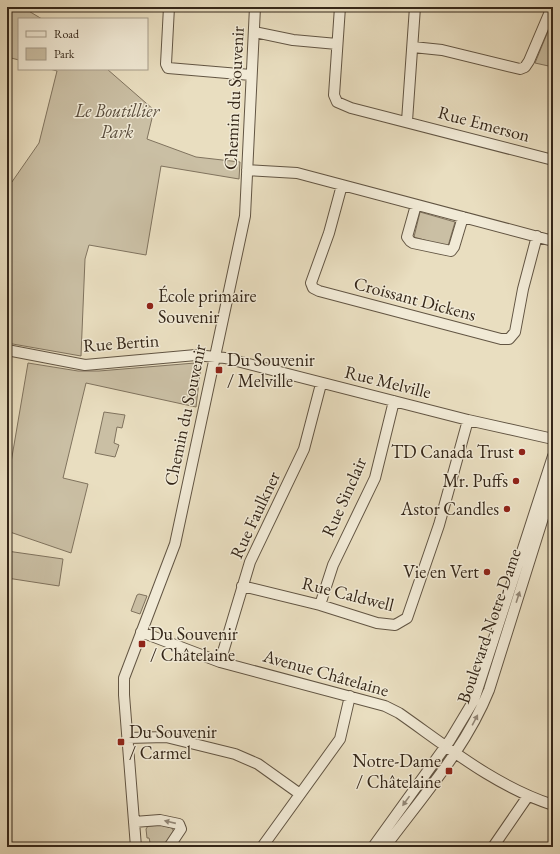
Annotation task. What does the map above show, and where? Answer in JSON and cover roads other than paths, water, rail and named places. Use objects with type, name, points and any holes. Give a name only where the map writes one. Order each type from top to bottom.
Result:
[{"type":"street","points":[[169,7],[166,64],[168,68],[184,71],[251,75]]},
{"type":"street","name":"Chemin du Souvenir","points":[[136,847],[124,680],[175,544],[245,216],[255,7]]},
{"type":"street","name":"Rue Emerson","points":[[340,7],[334,95],[337,102],[351,108],[407,121],[553,160]]},
{"type":"street","points":[[407,121],[415,7]]},
{"type":"street","points":[[413,48],[442,50],[520,69],[525,67],[530,61],[552,7]]},
{"type":"street","points":[[254,32],[293,40],[337,44]]},
{"type":"street","points":[[248,170],[294,172],[553,241]]},
{"type":"street","name":"Croissant Dickens","points":[[342,185],[327,240],[312,280],[312,285],[319,291],[380,308],[510,340],[515,332],[523,289],[537,236]]},
{"type":"street","points":[[416,205],[408,238],[411,242],[426,246],[451,251],[454,247],[462,217]]},
{"type":"street","name":"Rue Bertin","points":[[7,350],[85,365],[192,355],[215,356]]},
{"type":"street","name":"Rue Melville","points":[[215,356],[321,384],[553,439]]},
{"type":"street","name":"Rue Faulkner","points":[[220,662],[250,562],[304,449],[321,384]]},
{"type":"street","name":"Rue Sinclair","points":[[320,605],[333,565],[375,478],[394,401]]},
{"type":"street","name":"Rue Caldwell","points":[[242,586],[320,605],[377,623],[395,625],[407,618],[439,525],[468,420]]},
{"type":"street","name":"Boulevard Notre-Dame","points":[[373,847],[446,747],[464,719],[478,688],[545,510],[553,456]]},
{"type":"street","name":"Boulevard Notre-Dame","points":[[385,847],[454,753],[472,725],[489,690],[553,486]]},
{"type":"street","name":"Avenue Châtelaine","points":[[141,632],[220,662],[350,696],[391,709],[454,753],[498,781],[528,796],[553,805]]},
{"type":"street","points":[[262,847],[340,739],[350,696]]},
{"type":"street","points":[[127,738],[166,737],[235,754],[258,764],[300,794]]},
{"type":"street","points":[[493,847],[528,796]]},
{"type":"street","points":[[134,822],[160,820],[179,824],[181,829],[169,847]]},
{"type":"place","name":"École primaire Souvenir","points":[[150,306]]},
{"type":"place","name":"Du Souvenir / Melville","points":[[219,370]]},
{"type":"place","name":"TD Canada Trust","points":[[522,452]]},
{"type":"place","name":"Mr. Puffs","points":[[516,481]]},
{"type":"place","name":"Astor Candles","points":[[507,509]]},
{"type":"place","name":"Vie en Vert","points":[[487,572]]},
{"type":"place","name":"Du Souvenir / Châtelaine","points":[[142,644]]},
{"type":"place","name":"Du Souvenir / Carmel","points":[[121,742]]},
{"type":"place","name":"Notre-Dame / Châtelaine","points":[[449,771]]},
{"type":"park label","name":"Le Boutillier Park","points":[[117,121]]}]
